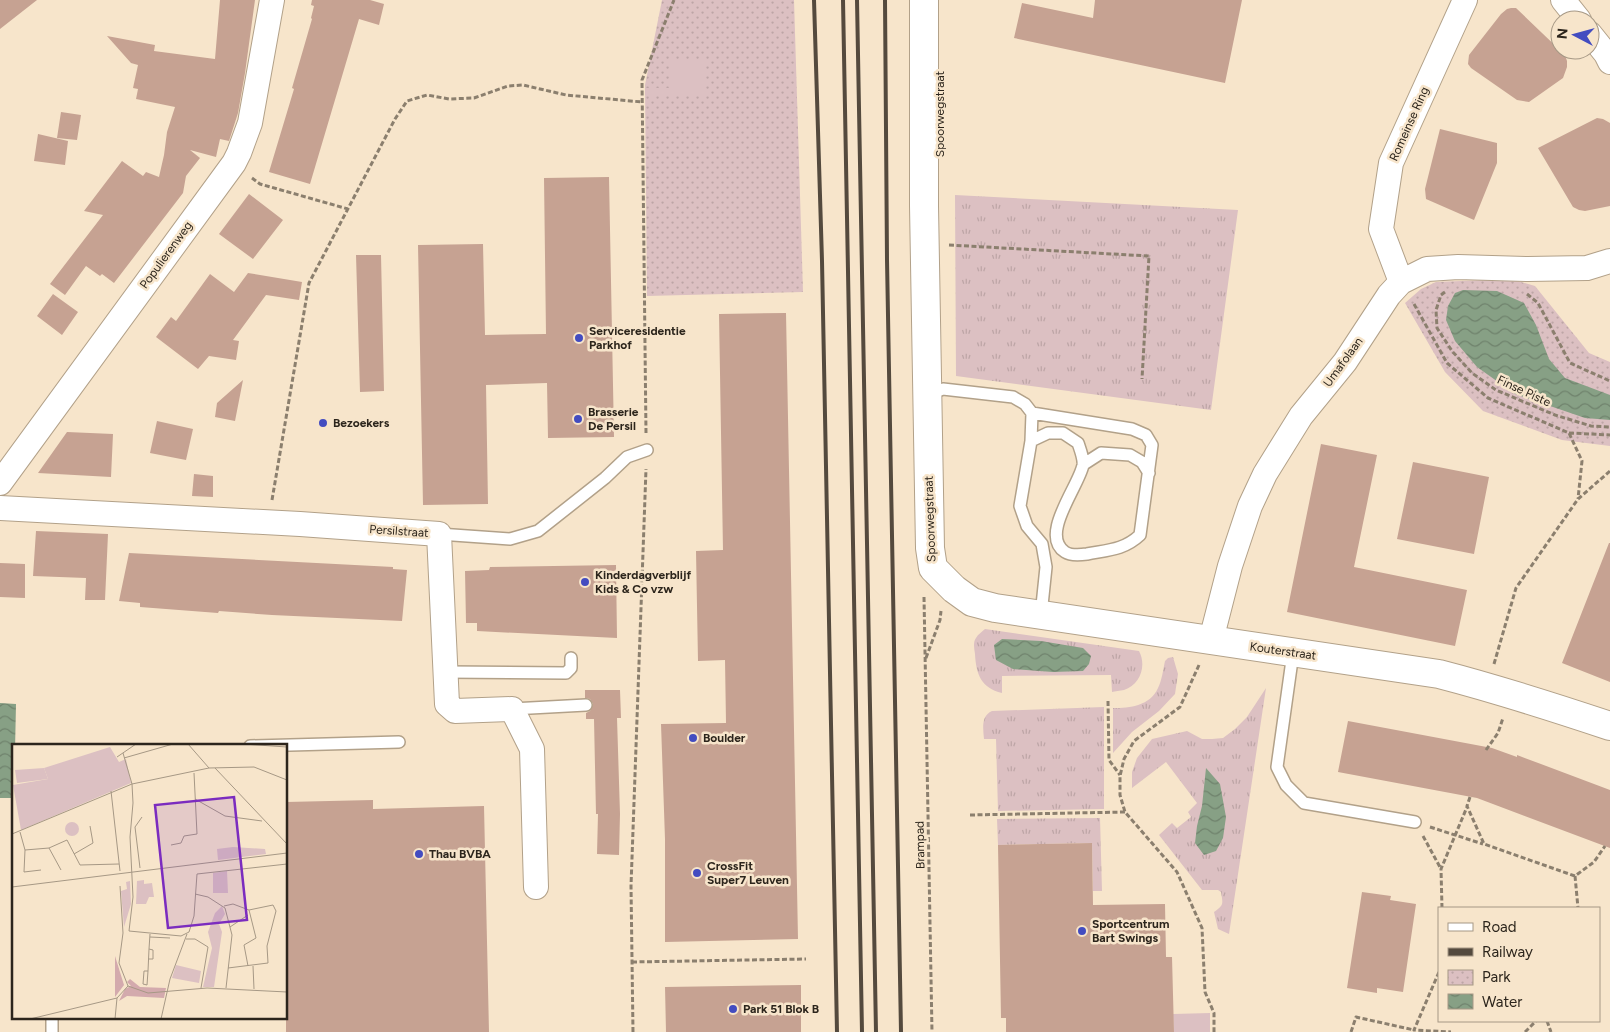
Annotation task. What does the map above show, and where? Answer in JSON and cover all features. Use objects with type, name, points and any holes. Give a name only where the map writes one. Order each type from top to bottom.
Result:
[{"type":"street","name":"Populierenweg","points":[[0,483],[234,163],[250,123],[272,0]]},
{"type":"street","name":"Spoorwegstraat","points":[[924,0],[924,206],[935,392]]},
{"type":"street","name":"Spoorwegstraat","points":[[940,0],[941,245],[930,548],[933,568],[948,600]]},
{"type":"street","name":"Romeinse Ring","points":[[1401,282],[1381,229],[1391,163],[1465,0]]},
{"type":"street","points":[[1563,0],[1571,10]]},
{"type":"street","points":[[1600,46],[1610,62]]},
{"type":"street","name":"Umafolaan","points":[[1211,640],[1230,566],[1250,506],[1265,474],[1301,416],[1345,362],[1389,295],[1401,282],[1427,269],[1458,267],[1528,270],[1587,268],[1610,261]]},
{"type":"street","name":"Persilstraat","points":[[0,508],[439,534],[447,704],[455,711],[512,709]]},
{"type":"street","name":"Kouterstraat","points":[[948,600],[972,602],[995,608],[1439,674],[1500,690],[1610,726]]},
{"type":"street","points":[[512,709],[532,749],[536,887]]},
{"type":"lane","points":[[935,392],[1013,397],[1025,404],[1032,413],[1031,441],[1020,506],[1027,526],[1042,544],[1046,567],[1041,615]]},
{"type":"lane","points":[[1032,413],[1132,429],[1146,434],[1152,445],[1149,473],[1140,535],[1130,544],[1116,549],[1080,555],[1068,554],[1060,548],[1056,540],[1057,526],[1084,464],[1101,453],[1130,455],[1142,462],[1149,473]]},
{"type":"lane","points":[[1031,441],[1048,433],[1063,433],[1078,443],[1084,464]]},
{"type":"lane","points":[[439,534],[510,539],[538,531],[605,478],[627,457],[647,450]]},
{"type":"lane","points":[[1294,652],[1277,767],[1286,785],[1304,802],[1415,822]]},
{"type":"lane","points":[[446,672],[566,673],[571,668],[572,658]]},
{"type":"lane","points":[[512,709],[586,705]]},
{"type":"lane","points":[[288,745],[399,742]]},
{"type":"path","points":[[633,1032],[631,876],[647,450],[642,80],[674,0]]},
{"type":"path","points":[[268,523],[309,283],[395,119],[407,101],[427,95],[449,99],[474,98],[508,86],[523,85],[566,95],[642,102]]},
{"type":"path","points":[[234,163],[260,184],[348,209]]},
{"type":"path","points":[[941,245],[1149,256],[1142,379]]},
{"type":"path","points":[[1401,282],[1447,363],[1488,398],[1569,433],[1610,435]]},
{"type":"path","name":"Finse Piste","points":[[1448,290],[1442,295],[1436,310],[1437,328],[1452,351],[1472,373],[1496,390],[1555,415],[1591,426],[1610,427]]},
{"type":"path","points":[[1525,293],[1538,303],[1570,363],[1610,381]]},
{"type":"path","points":[[1569,433],[1582,461],[1578,499]]},
{"type":"path","points":[[1486,750],[1498,733],[1500,690],[1516,588],[1578,499],[1610,471]]},
{"type":"path","name":"Brampad","points":[[924,593],[932,1032]]},
{"type":"path","name":"Brampad","points":[[926,658],[948,600]]},
{"type":"path","points":[[1211,640],[1180,706],[1134,742],[1124,759],[1120,776],[1120,795],[1125,812],[1177,872],[1202,928],[1204,992],[1214,1013],[1214,1032]]},
{"type":"path","points":[[1108,701],[1109,760],[1120,776]]},
{"type":"path","points":[[1442,907],[1441,869],[1470,797]]},
{"type":"path","points":[[1467,806],[1484,844]]},
{"type":"path","points":[[970,815],[1125,812]]},
{"type":"path","points":[[1415,822],[1575,876]]},
{"type":"path","points":[[1415,822],[1441,869]]},
{"type":"path","points":[[1575,876],[1594,862],[1605,846]]},
{"type":"path","points":[[1575,876],[1578,907]]},
{"type":"path","points":[[632,962],[806,959]]},
{"type":"path","points":[[1414,1030],[1438,974]]},
{"type":"path","points":[[1351,1032],[1356,1017],[1414,1030],[1451,1032]]},
{"type":"path","points":[[1525,1032],[1535,1022]]},
{"type":"green space","points":[[662,0],[794,0],[803,292],[647,296],[645,85]]},
{"type":"green space","points":[[670,59],[705,59],[706,95],[645,95],[645,88],[670,88]]},
{"type":"green space","points":[[955,195],[1238,210],[1211,410],[956,376]]},
{"type":"green space","points":[[1511,279],[1535,286],[1589,353],[1610,362],[1610,446],[1562,440],[1483,411],[1445,372],[1405,303],[1421,289],[1436,282]]},
{"type":"green space","points":[[985,629],[1139,651],[1142,669],[1134,684],[1124,690],[1112,692],[1111,675],[1002,676],[1002,693],[989,688],[978,674],[974,641]]},
{"type":"green space","points":[[1173,657],[1178,674],[1175,694],[1159,711],[1132,732],[1113,753],[1113,708],[1139,705],[1150,699],[1159,685],[1165,661]]},
{"type":"green space","points":[[1266,688],[1229,934],[1218,929],[1214,912],[1222,904],[1221,892],[1218,890],[1202,890],[1159,835],[1172,823],[1177,828],[1191,817],[1188,812],[1197,803],[1166,762],[1132,788],[1132,772],[1137,758],[1152,739],[1187,731],[1202,739],[1223,738],[1247,717]]},
{"type":"green space","points":[[1104,707],[1104,809],[998,811],[996,739],[984,739],[983,731],[984,719],[988,713],[992,711]]},
{"type":"green space","points":[[1100,818],[1102,891],[1093,891],[1092,843],[998,845],[997,819]]},
{"type":"green space","points":[[1210,1013],[1210,1032],[1174,1032],[1173,1014]]},
{"type":"water","points":[[1463,290],[1497,291],[1524,303],[1536,325],[1549,359],[1565,378],[1610,395],[1610,420],[1585,418],[1515,394],[1477,367],[1455,341],[1446,320],[1448,306],[1455,293]]},
{"type":"water","points":[[1002,639],[1041,641],[1083,648],[1091,656],[1089,664],[1083,671],[1053,672],[1013,669],[996,660],[994,645]]},
{"type":"water","points":[[0,703],[16,704],[15,744],[12,744],[12,798],[0,798]]},
{"type":"water","points":[[1206,768],[1220,784],[1226,817],[1223,838],[1216,851],[1204,855],[1195,843],[1202,806]]},
{"type":"building","points":[[0,0],[37,0],[0,29]]},
{"type":"building","points":[[220,0],[255,0],[238,113],[229,141],[220,139],[216,157],[190,150],[200,158],[186,176],[183,193],[114,283],[86,266],[65,295],[50,284],[103,215],[84,211],[122,161],[143,176],[146,172],[159,177],[167,132],[175,107],[136,99],[138,89],[133,88],[138,65],[131,63],[107,36],[155,45],[154,51],[215,59]]},
{"type":"building","points":[[312,0],[370,0],[384,4],[379,25],[359,19],[310,184],[269,172],[294,89],[292,88],[312,19],[314,6],[311,5]]},
{"type":"building","points":[[1095,0],[1242,0],[1225,83],[1014,38],[1022,3],[1093,18]]},
{"type":"building","points":[[1516,8],[1550,41],[1550,60],[1567,61],[1563,78],[1529,102],[1517,100],[1468,64],[1469,55],[1507,9]]},
{"type":"building","points":[[61,112],[81,115],[77,140],[57,138]]},
{"type":"building","points":[[1597,118],[1610,123],[1610,206],[1585,211],[1573,207],[1538,148]]},
{"type":"building","points":[[1440,129],[1497,143],[1497,163],[1474,220],[1426,199],[1425,189]]},
{"type":"building","points":[[38,134],[68,141],[65,165],[34,161]]},
{"type":"building","name":"Serviceresidentie Parkhof","points":[[609,177],[614,437],[548,438],[547,383],[486,385],[488,504],[423,505],[418,245],[483,244],[485,335],[546,334],[544,178]]},
{"type":"building","points":[[249,194],[283,220],[253,259],[219,234]]},
{"type":"building","points":[[356,255],[381,255],[384,391],[360,392]]},
{"type":"building","points":[[248,273],[302,282],[299,300],[266,295],[233,340],[239,341],[236,360],[209,356],[198,369],[156,337],[171,317],[176,321],[210,274],[234,292]]},
{"type":"building","points":[[53,294],[78,312],[62,335],[37,316]]},
{"type":"building","points":[[786,313],[798,939],[665,942],[665,839],[661,724],[726,723],[725,660],[698,661],[696,551],[723,550],[719,314]]},
{"type":"building","points":[[243,380],[235,421],[215,417],[217,403]]},
{"type":"building","points":[[157,421],[193,429],[186,460],[150,453]]},
{"type":"building","points":[[67,432],[113,434],[111,477],[38,473]]},
{"type":"building","points":[[1321,444],[1377,455],[1354,567],[1467,590],[1455,646],[1287,612]]},
{"type":"building","points":[[1413,462],[1489,477],[1474,554],[1397,539]]},
{"type":"building","points":[[194,474],[213,476],[213,497],[192,496]]},
{"type":"building","points":[[36,531],[108,534],[105,600],[85,600],[86,578],[33,576]]},
{"type":"building","points":[[1610,543],[1610,682],[1562,663]]},
{"type":"building","points":[[129,553],[393,567],[393,569],[407,570],[402,621],[219,611],[218,613],[140,607],[140,603],[119,601]]},
{"type":"building","points":[[0,563],[25,564],[25,598],[0,597]]},
{"type":"building","points":[[616,565],[617,638],[477,631],[477,623],[466,623],[465,571],[489,570],[490,567]]},
{"type":"building","points":[[585,690],[620,690],[621,718],[617,718],[620,814],[619,855],[597,854],[598,814],[596,814],[594,719],[586,719],[586,713],[590,711],[593,704],[590,699],[585,698]]},
{"type":"building","points":[[1348,721],[1492,748],[1517,757],[1517,755],[1610,790],[1610,848],[1477,798],[1338,772]]},
{"type":"building","points":[[373,800],[373,809],[484,806],[489,1032],[286,1032],[286,1020],[288,1020],[288,802]]},
{"type":"building","name":"Sportcentrum Bart Swings","points":[[1092,843],[1093,905],[1165,904],[1166,957],[1172,957],[1174,1032],[1006,1032],[1006,1018],[1001,1018],[998,845]]},
{"type":"building","points":[[1362,892],[1391,896],[1390,900],[1416,904],[1403,992],[1377,988],[1377,993],[1347,988]]},
{"type":"building","name":"Park 51 Blok B","points":[[801,985],[801,1032],[666,1032],[665,987]]},
{"type":"railway","points":[[814,0],[822,261],[837,1032]]},
{"type":"railway","points":[[843,0],[862,1032]]},
{"type":"railway","points":[[857,0],[876,1032]]},
{"type":"railway","points":[[885,0],[887,260],[901,1032]]},
{"type":"place","name":"Serviceresidentie Parkhof","points":[[579,338]]},
{"type":"place","name":"Brasserie De Persil","points":[[578,419]]},
{"type":"place","name":"Bezoekers","points":[[323,423]]},
{"type":"place","name":"Kinderdagverblijf Kids & Co vzw","points":[[585,582]]},
{"type":"place","name":"Boulder","points":[[693,738]]},
{"type":"place","name":"Thau BVBA","points":[[419,854]]},
{"type":"place","name":"CrossFit Super7 Leuven","points":[[697,873]]},
{"type":"place","name":"Sportcentrum Bart Swings","points":[[1082,931]]},
{"type":"place","name":"Park 51 Blok B","points":[[733,1009]]}]
